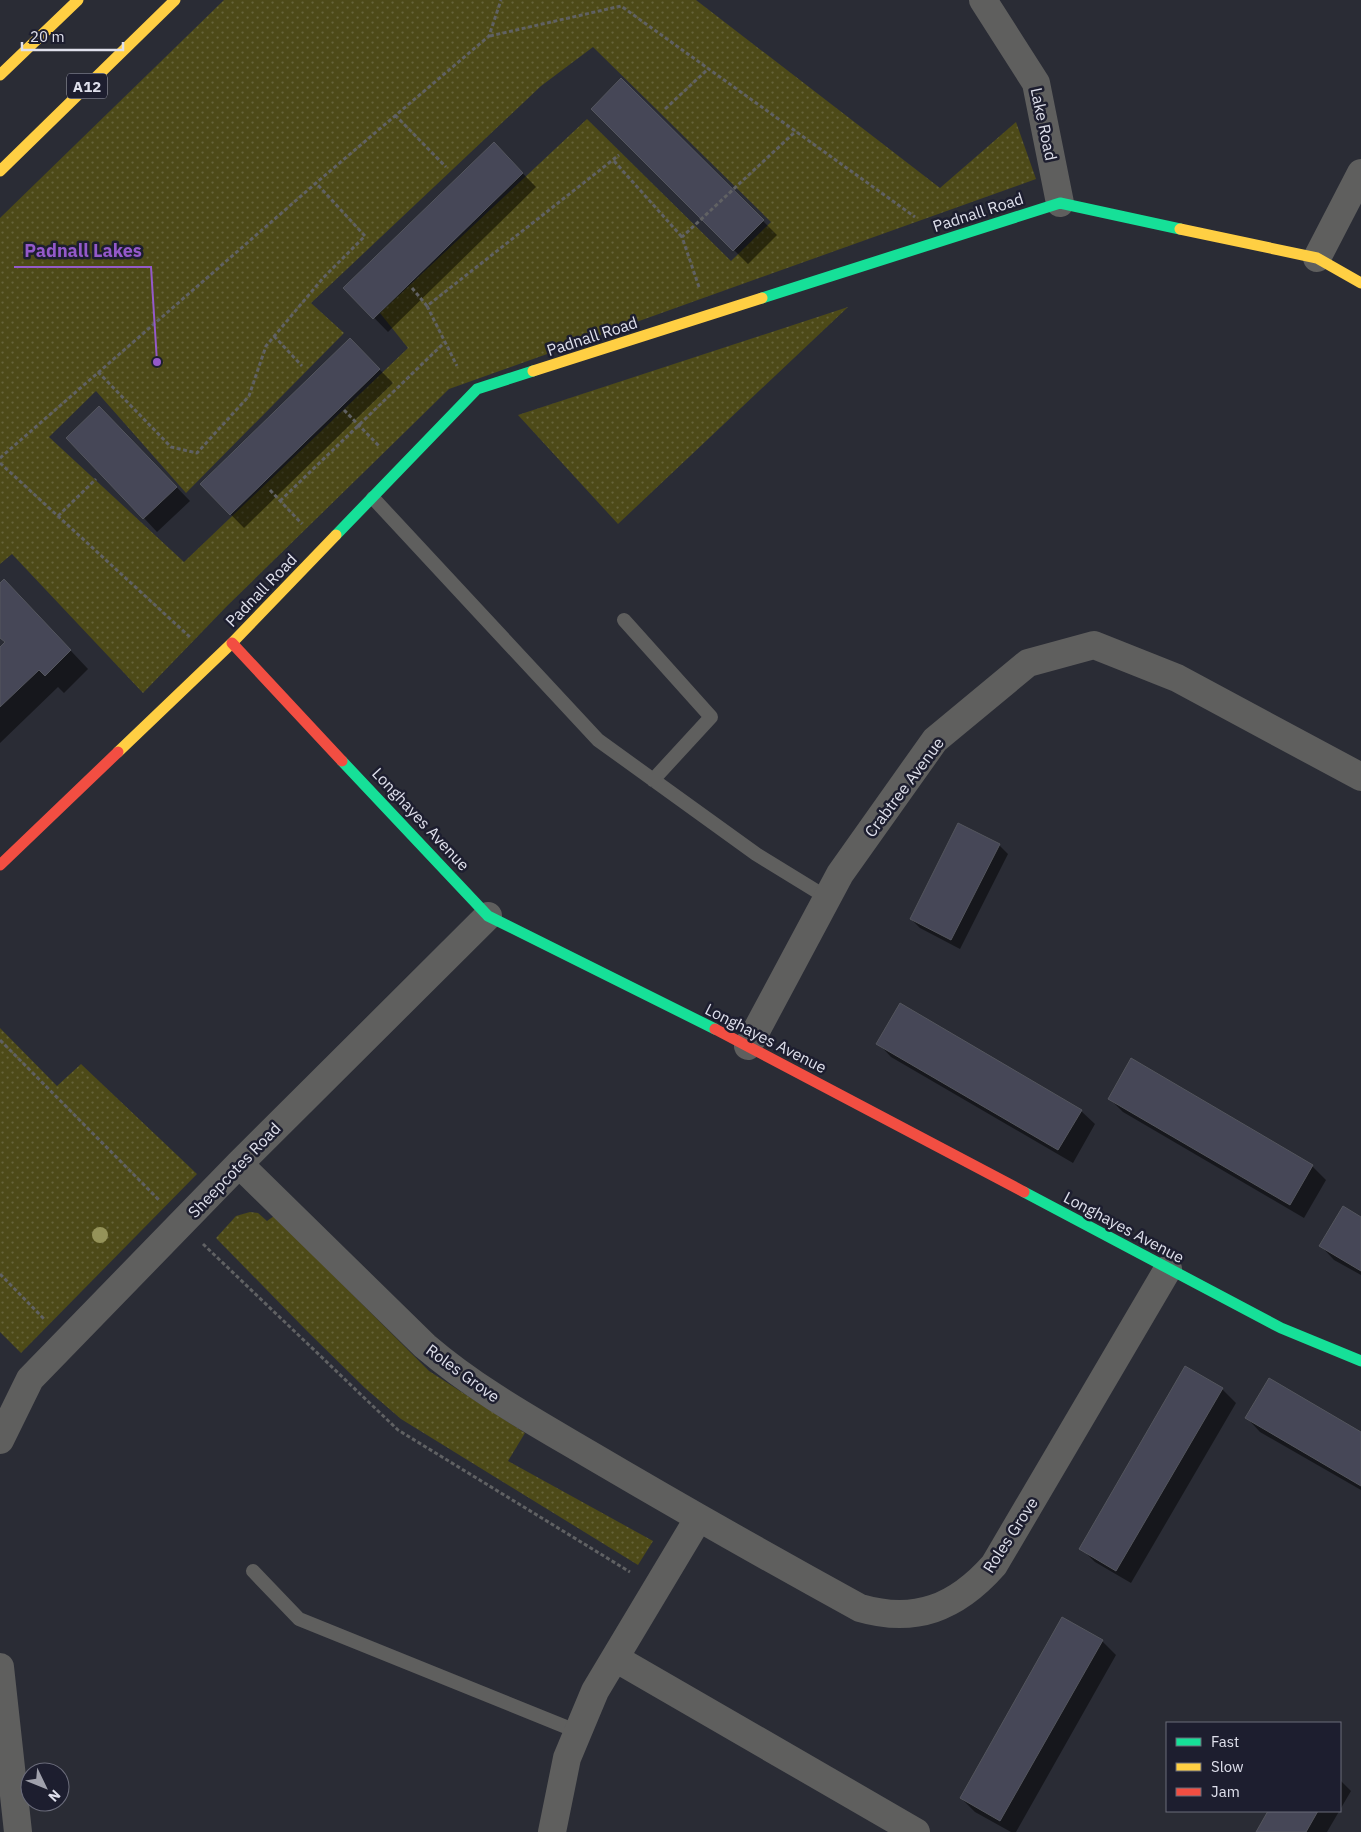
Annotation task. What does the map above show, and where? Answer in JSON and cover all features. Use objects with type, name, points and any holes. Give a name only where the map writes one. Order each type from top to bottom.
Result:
[{"type":"main road","points":[[0,75],[78,0]]},
{"type":"main road","name":"A12","points":[[0,172],[175,0]]},
{"type":"main road","points":[[1060,203],[1317,258],[1361,283]]},
{"type":"main road","name":"Padnall Road","points":[[0,865],[215,660],[477,389],[1060,203]]},
{"type":"main road","name":"Longhayes Avenue","points":[[232,643],[488,916],[748,1046],[1281,1328],[1361,1361]]},
{"type":"street","name":"Lake Road","points":[[983,0],[1036,82],[1060,203]]},
{"type":"street","points":[[1317,258],[1361,173]]},
{"type":"street","name":"Crabtree Avenue","points":[[748,1046],[840,874],[935,740],[1028,663],[1094,645],[1177,678],[1361,777]]},
{"type":"street","name":"Sheepcotes Road","points":[[0,1440],[30,1379],[239,1164],[488,916]]},
{"type":"street","name":"Roles Grove","points":[[239,1164],[424,1346],[452,1370],[698,1519],[860,1608],[881,1614],[902,1616],[923,1612],[954,1600],[977,1584],[1006,1548],[1168,1269]]},
{"type":"street","points":[[552,1832],[567,1758],[576,1731],[595,1691],[698,1519]]},
{"type":"street","points":[[615,1658],[916,1832]]},
{"type":"street","points":[[0,1667],[18,1832]]},
{"type":"lane","points":[[373,498],[598,740],[756,854],[826,897]]},
{"type":"lane","points":[[624,620],[711,718],[654,780]]},
{"type":"lane","points":[[253,1571],[299,1619],[576,1731]]},
{"type":"path","points":[[489,36],[500,0]]},
{"type":"path","points":[[0,458],[395,114],[489,36],[621,6],[946,240]]},
{"type":"path","points":[[665,109],[708,68]]},
{"type":"path","points":[[395,114],[446,167]]},
{"type":"path","points":[[682,237],[796,131]]},
{"type":"path","points":[[427,306],[614,161],[619,155]]},
{"type":"path","points":[[614,161],[682,237],[708,316]]},
{"type":"path","points":[[98,372],[171,447],[197,453],[249,396],[266,346],[323,278],[365,236],[316,183]]},
{"type":"path","points":[[412,288],[427,306],[472,395]]},
{"type":"path","points":[[274,336],[302,366]]},
{"type":"path","points":[[280,501],[445,342]]},
{"type":"path","points":[[344,410],[400,469]]},
{"type":"path","points":[[0,463],[215,660]]},
{"type":"path","points":[[58,516],[96,480]]},
{"type":"path","points":[[270,490],[324,548]]},
{"type":"path","points":[[0,1040],[167,1208]]},
{"type":"path","points":[[200,1240],[398,1430],[656,1588]]},
{"type":"path","points":[[0,1274],[66,1343]]},
{"type":"shaded area","points":[[224,0],[696,0],[940,188],[1016,122],[1036,179],[449,389],[227,606],[143,693],[12,554],[0,564],[0,218]],"holes":[[[593,47],[771,222],[731,261],[587,119],[380,313],[408,348],[184,562],[49,437],[96,391],[186,493],[344,333],[311,303],[541,86]]]},
{"type":"shaded area","points":[[848,307],[618,524],[518,415]]},
{"type":"shaded area","points":[[0,1028],[57,1086],[81,1064],[197,1174],[21,1353],[0,1332]]},
{"type":"shaded area","points":[[250,1212],[258,1213],[267,1221],[274,1216],[429,1371],[525,1433],[508,1461],[653,1541],[638,1565],[401,1419],[365,1388],[216,1238],[236,1216]]},
{"type":"building","points":[[621,78],[764,220],[733,251],[591,109]]},
{"type":"building","points":[[494,142],[523,173],[373,319],[343,288]]},
{"type":"building","points":[[350,338],[380,369],[230,515],[200,484]]},
{"type":"building","points":[[99,406],[177,487],[143,519],[66,438]]},
{"type":"building","points":[[4,579],[71,650],[45,676],[39,670],[0,707],[0,647],[5,642],[0,638],[0,583]]},
{"type":"building","points":[[958,823],[1000,844],[951,940],[910,919]]},
{"type":"building","points":[[900,1003],[1082,1110],[1058,1150],[876,1044]]},
{"type":"building","points":[[1131,1058],[1313,1165],[1290,1205],[1108,1099]]},
{"type":"building","points":[[1343,1206],[1361,1217],[1361,1271],[1319,1246]]},
{"type":"building","points":[[1185,1366],[1223,1388],[1116,1571],[1079,1549]]},
{"type":"building","points":[[1269,1378],[1361,1432],[1361,1486],[1245,1418]]},
{"type":"building","points":[[1062,1617],[1103,1640],[1000,1821],[960,1798]]},
{"type":"building","points":[[1267,1812],[1317,1812],[1306,1832],[1256,1832]]},
{"type":"traffic: fast","points":[[762,298],[1060,203],[1180,229]]},
{"type":"traffic: fast","points":[[336,535],[477,389],[533,371]]},
{"type":"traffic: fast","points":[[342,761],[488,916],[715,1029]]},
{"type":"traffic: fast","points":[[1024,1192],[1281,1328],[1361,1361]]},
{"type":"traffic: slow","points":[[0,75],[78,0]]},
{"type":"traffic: slow","points":[[0,171],[175,0]]},
{"type":"traffic: slow","points":[[1180,229],[1317,258],[1361,283]]},
{"type":"traffic: slow","points":[[533,371],[762,298]]},
{"type":"traffic: slow","points":[[118,752],[232,643],[336,535]]},
{"type":"traffic: jam","points":[[232,643],[342,761]]},
{"type":"traffic: jam","points":[[0,865],[118,752]]},
{"type":"traffic: jam","points":[[715,1029],[1024,1192]]},
{"type":"place","name":"Padnall Lakes","points":[[157,362]]}]
